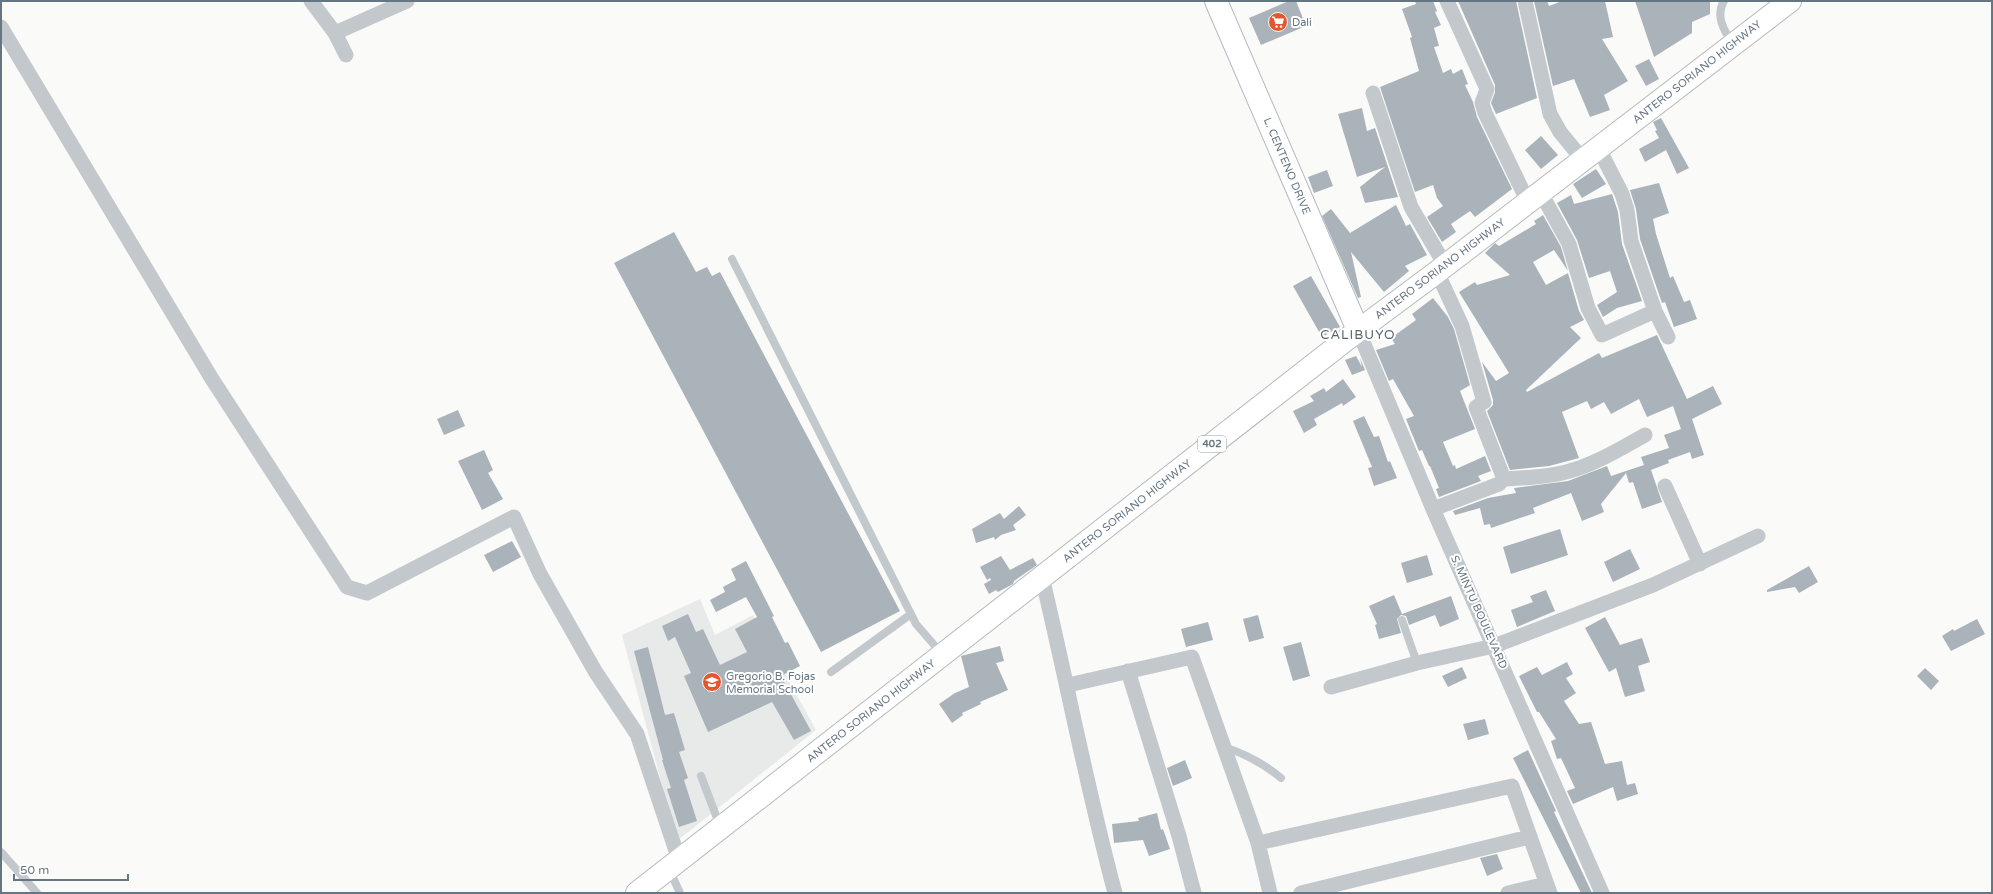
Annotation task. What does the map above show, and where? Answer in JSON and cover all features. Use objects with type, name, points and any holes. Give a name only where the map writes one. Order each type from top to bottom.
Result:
[{"type":"main road","name":"L. CENTENO DRIVE","points":[[1216,1],[1358,330]]},
{"type":"main road","name":"ANTERO SORIANO HIGHWAY","points":[[637,893],[1358,330],[1591,155],[1790,1]]},
{"type":"street","points":[[311,1],[335,33],[346,55]]},
{"type":"street","points":[[335,33],[407,1]]},
{"type":"street","points":[[1447,1],[1487,89],[1482,103],[1485,114],[1535,197],[1570,244],[1588,308],[1602,335],[1655,311]]},
{"type":"street","points":[[1525,1],[1550,114],[1560,132],[1591,155],[1622,194],[1627,210],[1631,241],[1655,311],[1668,338]]},
{"type":"street","points":[[1,27],[212,379],[347,587],[367,593],[514,517],[540,574],[595,671],[637,734],[674,864]]},
{"type":"street","points":[[1373,93],[1411,207],[1441,269],[1462,326],[1484,402],[1476,407],[1504,479]]},
{"type":"street","name":"S. MINTU BOULEVARD","points":[[1358,330],[1433,509],[1602,893]]},
{"type":"street","points":[[1433,509],[1499,484],[1504,479],[1535,478],[1567,472],[1609,455],[1645,436]]},
{"type":"street","points":[[1665,486],[1700,564]]},
{"type":"street","points":[[1331,687],[1417,663],[1494,646],[1653,585],[1758,536]]},
{"type":"street","points":[[1042,577],[1068,685],[1101,842],[1115,893]]},
{"type":"street","points":[[1068,685],[1192,658],[1258,843],[1270,893]]},
{"type":"street","points":[[1128,671],[1179,836],[1194,893]]},
{"type":"street","points":[[1258,843],[1512,786],[1548,888],[1508,893]]},
{"type":"street","points":[[1301,893],[1529,837]]},
{"type":"lane","points":[[1724,1],[1720,9],[1720,21],[1724,31],[1734,44]]},
{"type":"lane","points":[[732,259],[916,624],[943,655]]},
{"type":"lane","points":[[831,672],[911,614]]},
{"type":"lane","points":[[1402,620],[1417,663]]},
{"type":"lane","points":[[1224,747],[1246,754],[1267,766],[1281,778]]},
{"type":"lane","points":[[701,776],[720,827]]},
{"type":"lane","points":[[1,852],[37,893]]},
{"type":"lane","points":[[674,864],[680,893]]},
{"type":"shaded area","name":"Gregorio B. Fojas Memorial School","points":[[700,599],[715,635],[753,615],[816,730],[677,841],[622,635]]},
{"type":"building","name":"Dali","points":[[1289,1],[1296,1],[1306,26],[1261,45],[1249,18]]},
{"type":"building","points":[[1415,1],[1433,1],[1437,11],[1435,12],[1441,25],[1434,28],[1439,46],[1434,47],[1443,73],[1451,69],[1453,74],[1462,69],[1468,84],[1465,85],[1473,102],[1477,117],[1512,189],[1475,217],[1470,211],[1451,224],[1456,232],[1442,242],[1427,217],[1443,206],[1437,198],[1433,185],[1415,192],[1380,87],[1419,71],[1410,38],[1412,37],[1402,9],[1416,4]]},
{"type":"building","points":[[1458,1],[1516,1],[1537,98],[1496,114],[1491,103],[1495,92],[1495,85]]},
{"type":"building","points":[[1534,1],[1547,1],[1549,6],[1562,1],[1605,1],[1613,37],[1602,39],[1628,81],[1604,95],[1610,110],[1590,117],[1574,79],[1553,86]]},
{"type":"building","points":[[1635,1],[1710,1],[1710,14],[1692,22],[1692,33],[1654,57]]},
{"type":"building","points":[[1649,59],[1659,79],[1646,86],[1635,66]]},
{"type":"building","points":[[1362,108],[1367,131],[1375,128],[1398,197],[1365,203],[1360,187],[1385,167],[1357,177],[1338,114]]},
{"type":"building","points":[[1661,118],[1689,168],[1677,174],[1666,150],[1645,162],[1639,149],[1659,138],[1655,131],[1657,130],[1653,122]]},
{"type":"building","points":[[1541,136],[1558,155],[1541,169],[1525,150]]},
{"type":"building","points":[[1596,169],[1606,184],[1582,198],[1573,184]]},
{"type":"building","points":[[1327,170],[1333,186],[1314,193],[1308,177]]},
{"type":"building","points":[[1659,183],[1669,213],[1653,219],[1656,234],[1670,278],[1673,276],[1684,302],[1690,300],[1697,319],[1674,327],[1665,302],[1662,303],[1640,239],[1636,209],[1630,190]]},
{"type":"building","points":[[1612,194],[1618,212],[1622,244],[1642,301],[1617,308],[1603,317],[1597,305],[1617,292],[1610,271],[1589,278],[1577,240],[1557,203],[1571,195],[1574,204]]},
{"type":"building","points":[[1396,205],[1406,226],[1410,224],[1427,255],[1405,266],[1409,271],[1384,292],[1351,252],[1361,297],[1358,298],[1322,216],[1331,209],[1350,233]]},
{"type":"building","points":[[1543,215],[1561,247],[1568,271],[1554,250],[1533,262],[1546,285],[1568,273],[1579,311],[1584,320],[1570,327],[1581,338],[1526,390],[1527,392],[1599,353],[1602,358],[1657,335],[1687,399],[1713,386],[1722,404],[1692,419],[1704,455],[1692,459],[1690,452],[1668,460],[1669,463],[1651,470],[1662,502],[1642,509],[1633,482],[1629,483],[1626,473],[1601,504],[1604,512],[1582,521],[1571,493],[1533,508],[1535,513],[1491,528],[1490,524],[1484,525],[1480,508],[1455,515],[1453,511],[1488,498],[1516,493],[1514,488],[1568,481],[1607,466],[1611,476],[1644,465],[1641,457],[1669,448],[1664,435],[1681,429],[1673,406],[1647,417],[1639,399],[1611,414],[1604,402],[1591,409],[1587,401],[1562,412],[1579,458],[1549,466],[1510,470],[1487,411],[1493,405],[1493,400],[1482,362],[1496,381],[1509,373],[1459,292],[1475,282],[1477,285],[1510,275],[1485,253],[1495,243],[1499,246],[1536,224],[1534,221]]},
{"type":"building","points":[[674,232],[696,272],[707,267],[712,276],[720,272],[900,611],[821,652],[614,263]]},
{"type":"building","points":[[1311,276],[1340,327],[1322,337],[1293,286]]},
{"type":"building","points":[[1433,298],[1448,317],[1454,329],[1470,385],[1460,391],[1475,429],[1443,442],[1453,466],[1455,465],[1456,469],[1485,456],[1491,471],[1478,476],[1481,481],[1439,497],[1436,489],[1439,488],[1430,466],[1422,450],[1419,451],[1406,419],[1414,416],[1393,379],[1389,381],[1376,350],[1395,344],[1391,338],[1416,320],[1412,314]]},
{"type":"building","points":[[1356,356],[1362,367],[1360,358],[1365,370],[1352,375],[1345,360]]},
{"type":"building","points":[[1343,379],[1356,397],[1343,406],[1342,403],[1314,419],[1317,425],[1304,433],[1293,411],[1314,401],[1310,396],[1324,388],[1326,392]]},
{"type":"building","points":[[458,410],[465,426],[444,435],[437,419]]},
{"type":"building","points":[[1364,416],[1374,437],[1379,436],[1388,462],[1390,461],[1397,478],[1374,486],[1368,468],[1372,467],[1353,421]]},
{"type":"building","points":[[484,450],[493,470],[488,473],[503,499],[482,510],[458,461]]},
{"type":"building","points":[[1019,506],[1026,515],[1013,525],[1016,530],[1001,535],[995,540],[994,537],[976,543],[972,529],[1000,513],[1004,519]]},
{"type":"building","points":[[1560,529],[1568,555],[1511,574],[1503,547]]},
{"type":"building","points":[[512,541],[521,557],[493,572],[484,555]]},
{"type":"building","points":[[1630,549],[1640,569],[1613,582],[1604,562]]},
{"type":"building","points":[[1427,555],[1433,575],[1407,583],[1401,563]]},
{"type":"building","points":[[1001,556],[1010,570],[1033,558],[1037,565],[1014,581],[1013,584],[998,592],[996,590],[989,594],[984,584],[991,580],[990,578],[987,580],[980,567]]},
{"type":"building","points":[[746,561],[774,616],[772,617],[785,643],[788,642],[800,666],[781,676],[811,731],[794,740],[772,702],[708,732],[684,676],[691,673],[675,637],[668,641],[662,626],[688,614],[696,632],[703,629],[720,665],[747,652],[735,629],[757,617],[746,597],[716,612],[710,600],[725,592],[723,587],[736,580],[731,569]]},
{"type":"building","points":[[1809,566],[1818,582],[1799,593],[1795,587],[1767,592],[1767,590]]},
{"type":"building","points":[[1546,590],[1555,611],[1517,627],[1511,610],[1533,602],[1530,596]]},
{"type":"building","points":[[1394,595],[1402,614],[1451,596],[1459,619],[1440,627],[1435,615],[1409,625],[1406,616],[1401,615],[1397,619],[1401,633],[1379,639],[1375,625],[1377,624],[1369,606]]},
{"type":"building","points":[[1258,615],[1264,638],[1249,642],[1243,619]]},
{"type":"building","points":[[1605,617],[1620,645],[1642,638],[1650,662],[1638,666],[1645,691],[1625,697],[1616,668],[1609,672],[1585,628]]},
{"type":"building","points":[[1977,619],[1985,634],[1951,651],[1942,636],[1953,629],[1954,631]]},
{"type":"building","points":[[1208,622],[1213,640],[1186,647],[1181,629]]},
{"type":"building","points":[[1301,642],[1310,676],[1293,681],[1283,647]]},
{"type":"building","points":[[1000,646],[1004,661],[996,663],[1008,690],[980,702],[981,704],[962,713],[963,715],[952,723],[939,704],[955,693],[969,687],[961,656]]},
{"type":"building","points":[[648,647],[665,715],[674,713],[685,750],[679,752],[688,778],[684,780],[697,821],[679,827],[667,789],[671,788],[662,760],[634,651]]},
{"type":"building","points":[[1567,662],[1573,674],[1566,678],[1576,693],[1564,701],[1579,724],[1591,722],[1605,764],[1622,761],[1627,785],[1635,783],[1638,794],[1617,801],[1613,787],[1573,804],[1567,791],[1575,788],[1561,758],[1557,759],[1551,741],[1556,739],[1539,712],[1537,712],[1519,676],[1537,667],[1542,675]]},
{"type":"building","points":[[1462,667],[1467,678],[1448,687],[1442,676]]},
{"type":"building","points":[[1925,668],[1939,681],[1931,690],[1917,676]]},
{"type":"building","points":[[1485,719],[1489,734],[1468,740],[1463,724]]},
{"type":"building","points":[[1528,750],[1556,811],[1554,812],[1592,893],[1581,893],[1513,758]]},
{"type":"building","points":[[1185,760],[1192,778],[1173,786],[1167,768]]},
{"type":"building","points":[[1157,813],[1161,830],[1163,829],[1170,849],[1149,856],[1143,840],[1114,843],[1112,824],[1139,821],[1138,818]]},
{"type":"building","points":[[1497,854],[1503,869],[1487,876],[1480,858]]},
{"type":"place","name":"Dali","points":[[1278,22]]},
{"type":"place","name":"Gregorio B. Fojas Memorial School","points":[[712,682]]},
{"type":"district","name":"CALIBUYO","points":[[1358,335]]}]
